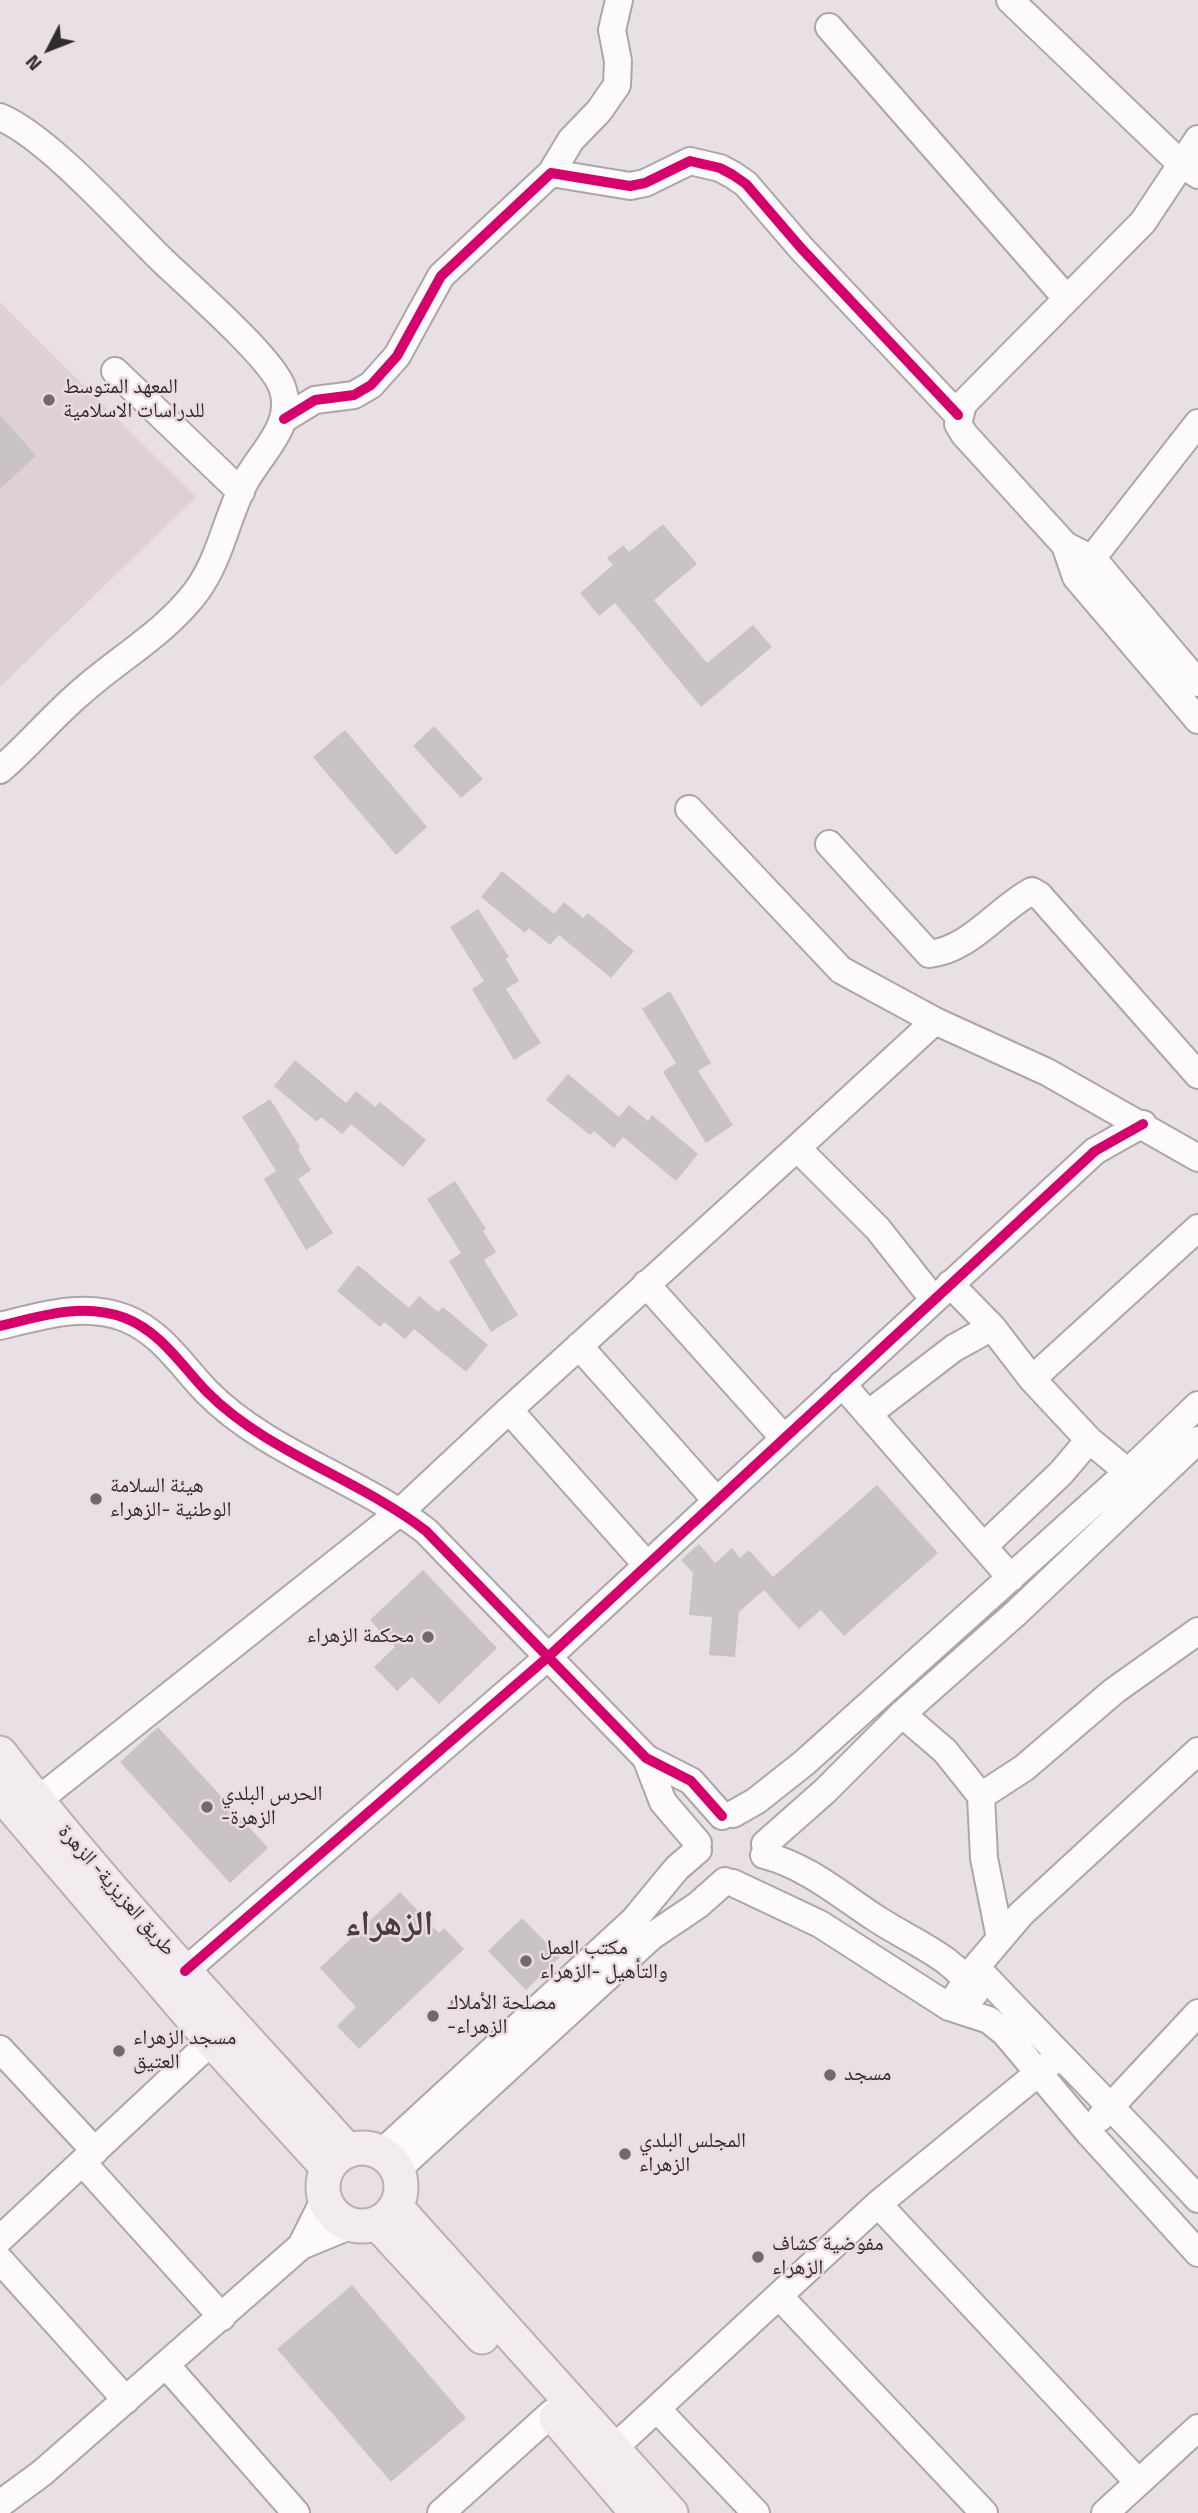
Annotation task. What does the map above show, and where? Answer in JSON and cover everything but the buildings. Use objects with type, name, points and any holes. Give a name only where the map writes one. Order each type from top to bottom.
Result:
[{"type":"main road","name":"طريق العزيزية- الزهرة","points":[[0,1753],[37,1801],[185,1971],[333,2172]]},
{"type":"main road","name":"طريق العزيزية- الزهرة","points":[[0,1793],[212,2041],[333,2172]]},
{"type":"main road","points":[[375,2218],[401,2189],[389,2161],[365,2148],[333,2172],[340,2219],[375,2218],[613,2449],[671,2513]]},
{"type":"main road","points":[[375,2218],[552,2413],[637,2513]]},
{"type":"street","points":[[0,770],[81,692],[169,624],[197,591],[220,554],[241,492],[284,419],[315,400],[354,395],[378,379],[397,356],[441,276],[551,173],[571,140],[599,111],[617,85],[618,61],[612,30],[619,0]]},
{"type":"street","points":[[1010,0],[1189,169]]},
{"type":"street","points":[[829,27],[1067,299]]},
{"type":"street","points":[[0,117],[16,123],[56,158],[230,326],[274,373],[282,387],[284,419]]},
{"type":"street","points":[[1198,139],[1189,169],[1143,222],[963,404],[958,415],[958,424],[964,434],[1085,569],[1198,720]]},
{"type":"street","points":[[551,173],[630,186],[645,183],[691,161],[720,168],[733,175],[746,184],[801,248],[958,415]]},
{"type":"street","points":[[115,371],[241,492]]},
{"type":"street","points":[[1085,569],[1198,423]]},
{"type":"street","points":[[1085,569],[1198,683]]},
{"type":"street","points":[[689,809],[841,970],[935,1021],[1047,1072],[1143,1124],[1198,1158]]},
{"type":"street","points":[[829,844],[929,954],[941,953],[991,923],[1023,895],[1032,891],[1039,895],[1198,1075]]},
{"type":"street","points":[[37,1801],[400,1512],[464,1455],[486,1429],[935,1021]]},
{"type":"street","points":[[185,1971],[548,1657],[1095,1151],[1143,1124]]},
{"type":"street","points":[[797,1148],[942,1292],[992,1327],[1032,1378],[1089,1440],[1128,1472]]},
{"type":"street","points":[[1032,1378],[1198,1228]]},
{"type":"street","points":[[646,1284],[783,1437]]},
{"type":"street","points":[[0,1325],[70,1310],[98,1311],[126,1319],[157,1337],[209,1393],[255,1428],[400,1512],[426,1531],[646,1758],[691,1781],[728,1815],[754,1824],[764,1849],[806,1871],[878,1920],[972,1973],[1110,2104],[1198,2199]]},
{"type":"street","points":[[868,1413],[954,1348],[992,1327]]},
{"type":"street","points":[[579,1346],[716,1500]]},
{"type":"street","points":[[842,1384],[1011,1578]]},
{"type":"street","points":[[389,2161],[634,1920],[698,1847],[709,1823],[756,1801],[804,1763],[1128,1472],[1198,1405]]},
{"type":"street","points":[[509,1410],[646,1564]]},
{"type":"street","points":[[985,1545],[1061,1474],[1089,1440]]},
{"type":"street","points":[[389,2161],[652,1936],[729,1882],[751,1875],[764,1849],[902,1714],[1016,1613],[1198,1440]]},
{"type":"street","points":[[981,1796],[1024,1768],[1114,1691],[1198,1631]]},
{"type":"street","points":[[902,1714],[945,1751],[981,1796],[985,1871],[1000,1938]]},
{"type":"street","points":[[949,2007],[972,1973],[1021,1914],[1198,1751]]},
{"type":"street","points":[[646,1758],[663,1802],[698,1847],[706,1870],[820,1924],[949,2007],[989,2020],[1005,2033],[1089,2133],[1198,2253]]},
{"type":"street","points":[[972,1973],[989,2020]]},
{"type":"street","points":[[1089,2133],[1110,2104],[1198,2014]]},
{"type":"street","points":[[0,2239],[212,2041]]},
{"type":"street","points":[[0,2049],[222,2317]]},
{"type":"street","points":[[613,2449],[878,2204],[1039,2076],[1059,2056]]},
{"type":"street","points":[[301,2246],[333,2172]]},
{"type":"street","points":[[878,2204],[1138,2482]]},
{"type":"street","points":[[0,2504],[42,2473],[301,2246],[375,2218]]},
{"type":"street","points":[[0,2260],[126,2400]]},
{"type":"street","points":[[780,2297],[984,2513]]},
{"type":"street","points":[[166,2365],[296,2513]]},
{"type":"street","points":[[657,2409],[756,2513]]},
{"type":"street","points":[[441,2513],[552,2413]]},
{"type":"street","points":[[1105,2513],[1198,2428]]},
{"type":"shaded area","name":"المعهد المتوسط للدراسات الاسلامية","points":[[0,302],[196,497],[0,687]]},
{"type":"cycle path","points":[[284,419],[315,400],[354,395],[371,385],[397,356],[441,276],[551,173],[630,186],[645,183],[690,161],[720,168],[746,184],[801,248],[958,415]]},
{"type":"cycle path","points":[[185,1971],[548,1657],[1095,1151],[1143,1124]]},
{"type":"cycle path","points":[[0,1326],[78,1311],[109,1313],[138,1324],[160,1340],[207,1392],[257,1432],[372,1496],[426,1531],[646,1758],[691,1781],[722,1816]]},
{"type":"place","name":"المعهد المتوسط للدراسات الاسلامية","points":[[49,400]]},
{"type":"place","name":"هيئة السلامة الوطنية -الزهراء","points":[[96,1499]]},
{"type":"place","name":"محكمة الزهراء","points":[[428,1637]]},
{"type":"place","name":"الحرس البلدي -الزهرة","points":[[207,1807]]},
{"type":"place","name":"مكتب العمل والتأهيل -الزهراء","points":[[526,1961]]},
{"type":"place","name":"مصلحة الأملاك -الزهراء","points":[[433,2016]]},
{"type":"place","name":"مسجد الزهراء العتيق","points":[[119,2051]]},
{"type":"place","name":"مسجد","points":[[830,2075]]},
{"type":"place","name":"المجلس البلدي الزهراء","points":[[625,2154]]},
{"type":"place","name":"مفوضية كشاف الزهراء","points":[[758,2257]]},
{"type":"district","name":"الزهراء","points":[[389,1926]]}]
